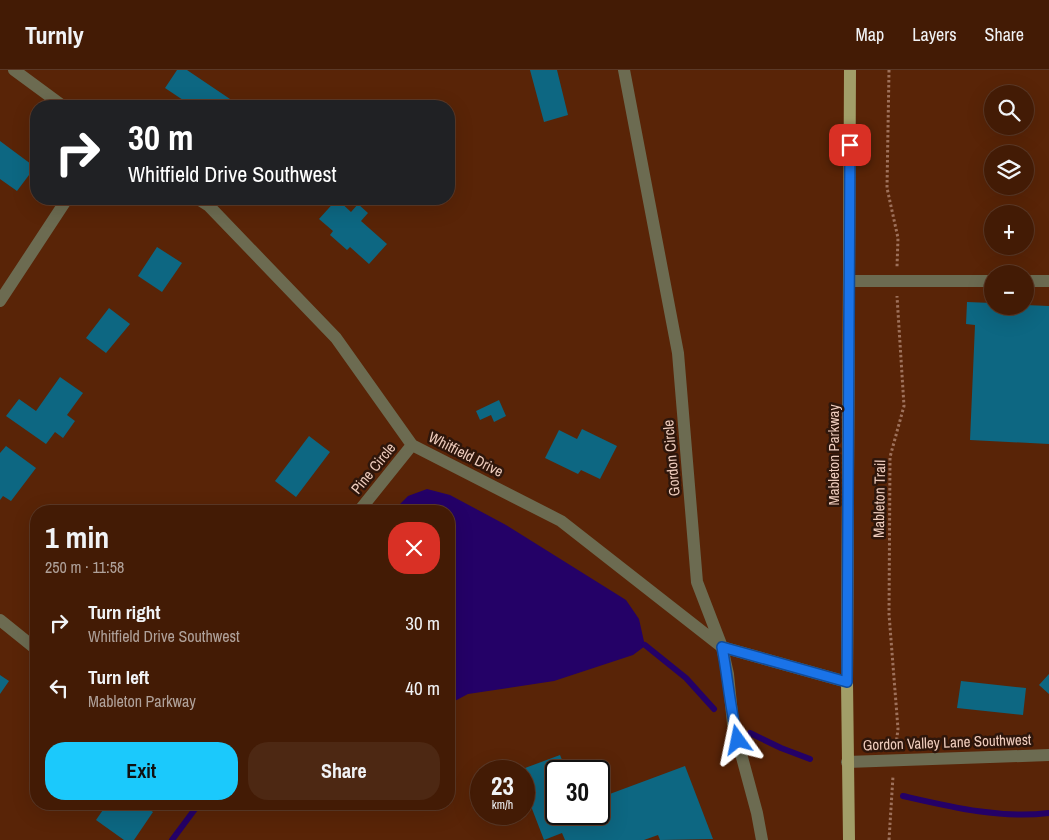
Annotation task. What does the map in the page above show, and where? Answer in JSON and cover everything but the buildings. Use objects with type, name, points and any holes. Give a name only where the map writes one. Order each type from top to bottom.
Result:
[{"type":"main road","name":"Mableton Parkway","points":[[848,840],[850,70]]},
{"type":"street","points":[[14,70],[55,100]]},
{"type":"street","name":"Gordon Circle","points":[[624,70],[678,354],[697,582],[722,647],[728,674],[733,724],[757,813],[762,840]]},
{"type":"street","points":[[0,301],[63,205]]},
{"type":"street","name":"Whitfield Drive","points":[[207,205],[336,338],[412,445],[561,521],[722,647]]},
{"type":"street","points":[[849,281],[984,281]]},
{"type":"street","points":[[1034,281],[1049,281]]},
{"type":"street","name":"Pine Circle","points":[[364,505],[412,445]]},
{"type":"street","points":[[0,620],[30,645]]},
{"type":"street","points":[[722,647],[847,682]]},
{"type":"street","name":"Gordon Valley Lane Southwest","points":[[847,762],[1049,755]]},
{"type":"path","name":"Mableton Trail","points":[[889,70],[887,188],[898,238],[896,307],[904,406],[890,457],[889,614],[898,729],[889,840]]},
{"type":"shaded area","points":[[427,489],[450,495],[506,525],[626,600],[639,619],[645,646],[633,655],[554,681],[468,694],[455,701],[455,505],[399,505],[408,496]]},
{"type":"waterway","points":[[645,645],[686,678],[714,709]]},
{"type":"waterway","points":[[750,733],[810,759]]},
{"type":"waterway","points":[[903,796],[976,811],[1012,814],[1049,813]]},
{"type":"waterway","points":[[172,840],[194,810]]},
{"type":"route","points":[[738,740],[733,724],[728,674],[722,647],[847,682],[850,145]]}]
